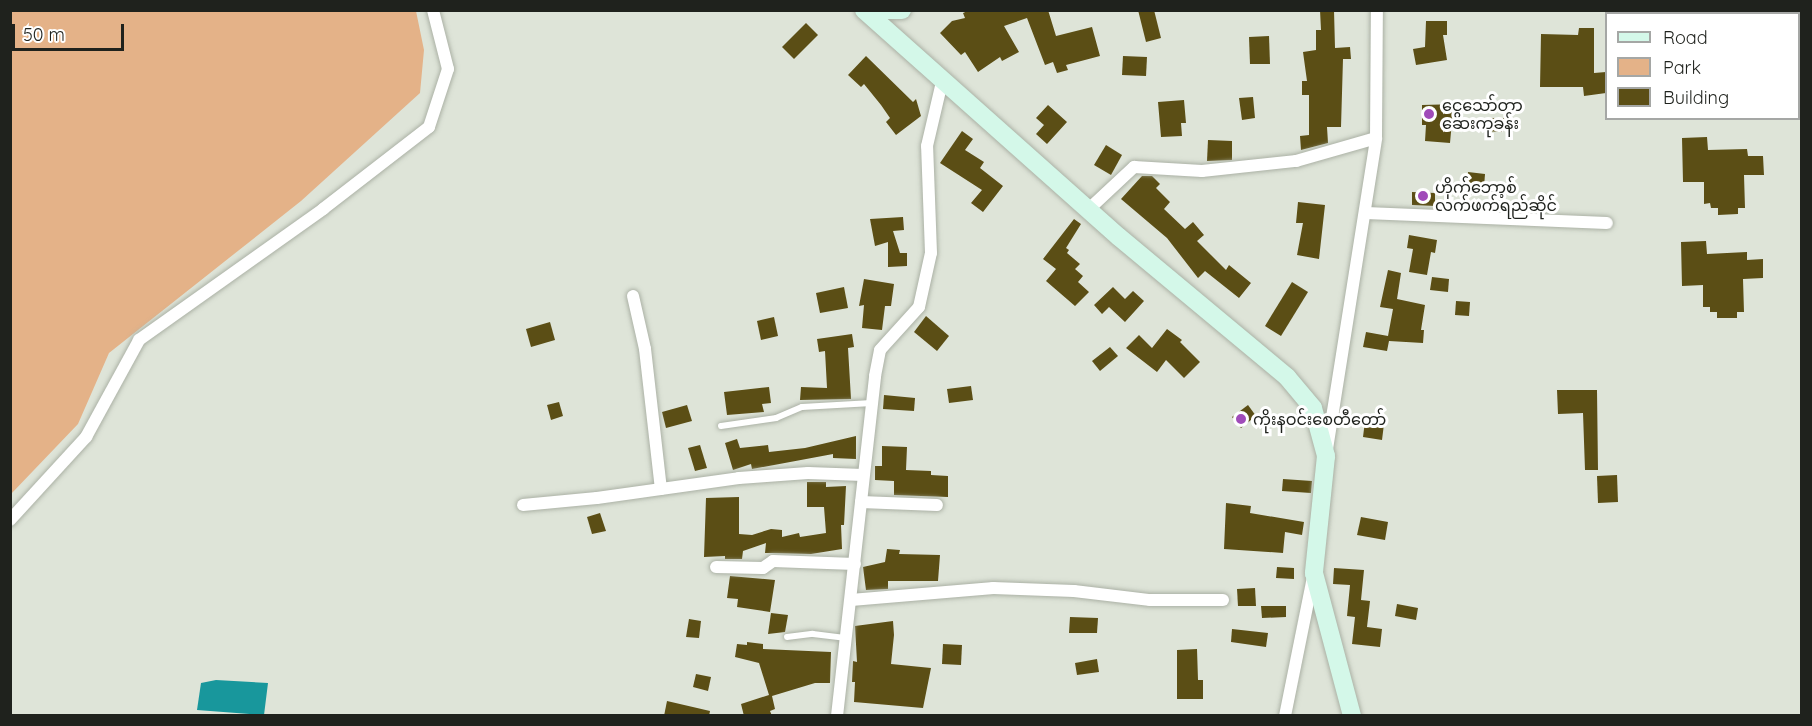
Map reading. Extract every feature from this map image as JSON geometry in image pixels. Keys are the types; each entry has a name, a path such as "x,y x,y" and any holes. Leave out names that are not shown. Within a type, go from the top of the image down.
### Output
{"main road":[{"path":"864,10 942,82 1287,377 1312,408 1326,456 1314,573 1352,716"},
{"path":"881,10 902,10"}],"street":[{"path":"10,520 86,436 139,340 323,209 429,126 448,69 433,10"},
{"path":"1326,456 1376,138 1377,10"},
{"path":"837,716 848,638 863,475 880,350 919,307 931,254 927,146 942,82"},
{"path":"1089,209 1134,167 1202,171 1234,165 1296,161 1376,138"},
{"path":"1366,213 1607,223"},
{"path":"633,296 645,349 661,489"},
{"path":"524,505 597,498 739,478 808,473 863,475"},
{"path":"861,502 937,505"},
{"path":"716,567 763,568 773,561 855,564"},
{"path":"1285,716 1314,573"},
{"path":"851,600 993,588 1074,591 1150,600 1222,600"}],"lane":[{"path":"721,426 776,418 802,407 872,403"},
{"path":"787,638 813,634 848,638"}],"green space":[{"path":"11,10 416,11 424,50 420,93 301,201 109,353 78,424 11,494"}],"water":[{"path":"216,680 268,683 264,715 197,710 201,683"}],"building":[{"path":"970,10 1048,10 1056,36 1092,27 1100,56 1066,65 1068,70 1057,73 1053,62 1045,65 1027,18 1004,26 1019,52 1002,61 1000,57 978,72 965,52 961,55 940,33 952,21 965,18 963,13"},
{"path":"1138,10 1154,10 1161,38 1146,42"},
{"path":"1320,10 1334,10 1335,48 1350,47 1351,59 1343,59 1341,127 1327,127 1328,143 1301,150 1300,136 1309,135 1309,95 1302,95 1302,81 1307,81 1303,52 1316,50 1316,30 1321,30"},
{"path":"1426,21 1447,21 1447,35 1443,35 1447,60 1416,65 1413,49 1425,47"},
{"path":"806,23 818,35 794,59 782,47"},
{"path":"1579,28 1594,28 1594,73 1605,72 1605,93 1584,96 1583,87 1540,87 1541,34 1578,35"},
{"path":"1269,36 1270,64 1250,64 1249,37"},
{"path":"866,56 913,102 916,99 921,116 896,135 886,122 890,118 881,105 864,84 861,87 848,75"},
{"path":"1123,56 1147,57 1146,76 1122,75"},
{"path":"1253,97 1255,118 1242,120 1239,98"},
{"path":"1184,100 1186,123 1181,123 1182,136 1161,137 1158,102"},
{"path":"1459,104 1459,121 1452,121 1450,143 1425,141 1426,125 1422,125 1422,105"},
{"path":"1048,105 1067,122 1047,144 1036,134 1044,125 1036,118"},
{"path":"1485,118 1504,118 1503,132 1484,131"},
{"path":"962,131 973,139 965,150 984,162 980,168 1003,186 983,212 971,203 982,190 940,163"},
{"path":"1707,137 1708,150 1747,149 1748,156 1763,156 1764,175 1744,175 1745,208 1738,208 1738,214 1718,215 1718,208 1711,208 1710,203 1704,204 1704,182 1683,182 1682,138"},
{"path":"1208,140 1232,141 1232,160 1207,161"},
{"path":"1106,145 1122,155 1111,175 1094,165"},
{"path":"1468,172 1485,174 1484,187 1467,186"},
{"path":"1142,176 1152,176 1160,184 1156,188 1170,202 1164,209 1185,229 1193,222 1204,235 1197,241 1226,270 1229,265 1251,283 1239,298 1205,271 1198,278 1167,238 1121,199"},
{"path":"1412,192 1435,193 1435,206 1412,205"},
{"path":"1298,202 1325,205 1319,259 1297,255 1303,223 1296,223"},
{"path":"903,217 904,230 893,231 900,253 907,253 907,266 888,267 888,242 875,246 870,219"},
{"path":"1074,219 1081,224 1066,248 1069,250 1067,253 1080,264 1075,269 1083,276 1078,282 1089,292 1075,306 1046,281 1056,269 1043,259"},
{"path":"1409,235 1437,240 1435,253 1431,252 1427,275 1409,272 1413,249 1407,248"},
{"path":"1706,241 1707,254 1747,252 1747,260 1763,259 1763,278 1743,279 1744,312 1737,312 1737,318 1717,318 1717,312 1710,312 1710,307 1703,307 1703,285 1682,286 1681,242"},
{"path":"1388,270 1401,273 1397,299 1425,305 1421,330 1424,330 1423,343 1389,341 1387,351 1363,347 1366,332 1388,336 1393,309 1380,307"},
{"path":"1432,277 1449,279 1448,292 1430,290"},
{"path":"864,279 894,284 891,306 885,306 882,330 862,328 864,305 859,306"},
{"path":"1292,282 1308,292 1281,336 1265,326"},
{"path":"844,287 848,308 820,313 816,293"},
{"path":"1113,287 1125,299 1133,291 1144,301 1125,322 1109,307 1102,314 1094,305"},
{"path":"1456,301 1470,302 1469,316 1455,315"},
{"path":"926,316 949,336 937,351 914,332"},
{"path":"774,317 778,336 761,340 757,321"},
{"path":"550,322 555,340 531,347 526,329"},
{"path":"1167,329 1182,340 1180,342 1200,362 1184,378 1166,360 1157,372 1126,348 1139,335 1152,348"},
{"path":"852,334 854,347 848,348 851,399 800,400 801,387 827,388 825,351 819,352 817,339"},
{"path":"1110,347 1118,356 1100,371 1092,361"},
{"path":"971,386 973,400 949,403 947,389"},
{"path":"769,387 771,403 762,404 764,412 727,415 724,392"},
{"path":"1557,390 1597,390 1598,470 1585,470 1583,413 1558,414"},
{"path":"884,395 915,398 914,411 883,409"},
{"path":"559,402 563,416 551,420 547,405"},
{"path":"687,405 692,421 666,428 662,412"},
{"path":"1248,405 1256,416 1241,428 1232,417"},
{"path":"1365,421 1384,424 1382,440 1363,437"},
{"path":"856,436 856,459 833,458 833,454 752,469 751,464 733,470 725,443 737,439 740,448 768,445 769,452 805,448"},
{"path":"700,445 707,468 695,471 688,448"},
{"path":"882,446 907,447 906,470 931,471 931,475 948,476 948,497 894,495 894,481 875,480 875,466 882,466"},
{"path":"1617,475 1618,502 1598,503 1597,476"},
{"path":"1283,479 1312,481 1311,493 1282,491"},
{"path":"807,482 826,482 826,487 846,486 844,525 841,525 842,549 811,554 765,553 766,543 743,551 742,559 725,559 725,556 704,557 706,498 739,497 739,534 752,535 771,529 782,530 782,537 799,533 800,537 826,533 824,507 807,507"},
{"path":"1226,503 1251,506 1250,513 1304,522 1302,535 1285,532 1283,553 1224,549"},
{"path":"600,513 606,531 592,534 587,517"},
{"path":"1361,517 1388,522 1385,540 1357,535"},
{"path":"887,549 900,550 899,554 940,555 938,581 888,581 888,589 866,590 863,567 885,562"},
{"path":"1277,567 1294,568 1294,579 1276,578"},
{"path":"1334,568 1364,570 1361,600 1370,601 1367,627 1382,629 1380,647 1352,644 1355,617 1347,616 1350,585 1333,584"},
{"path":"730,576 775,580 770,612 737,607 738,599 727,598"},
{"path":"1255,588 1256,606 1238,606 1237,589"},
{"path":"1397,604 1418,608 1416,620 1395,616"},
{"path":"1261,606 1286,606 1286,617 1262,618"},
{"path":"771,613 788,615 785,632 768,634"},
{"path":"1070,617 1098,618 1097,633 1069,633"},
{"path":"689,619 701,621 699,638 686,637"},
{"path":"893,621 891,664 931,668 923,708 854,702 853,661 857,662 855,626"},
{"path":"1232,629 1268,633 1266,647 1231,642"},
{"path":"747,642 763,644 763,649 831,652 830,683 815,683 772,696 775,709 770,711 772,716 744,716 741,704 769,695 759,663 735,657 737,644 747,645"},
{"path":"943,644 962,645 961,665 942,664"},
{"path":"1197,649 1198,680 1203,680 1203,699 1177,699 1177,650"},
{"path":"1097,659 1099,672 1077,675 1075,663"},
{"path":"696,674 711,677 708,691 693,687"},
{"path":"667,701 710,711 709,716 664,716"}],"place":[{"name":"ငွေသော်တာ ဆေးကုခန်း","path":"1429,114"},
{"name":"ဟိုက်ဘော့စ် လက်ဖက်ရည်ဆိုင်","path":"1423,196"},
{"name":"ကိုးနဝင်းစေတီတော်","path":"1241,419"}]}
